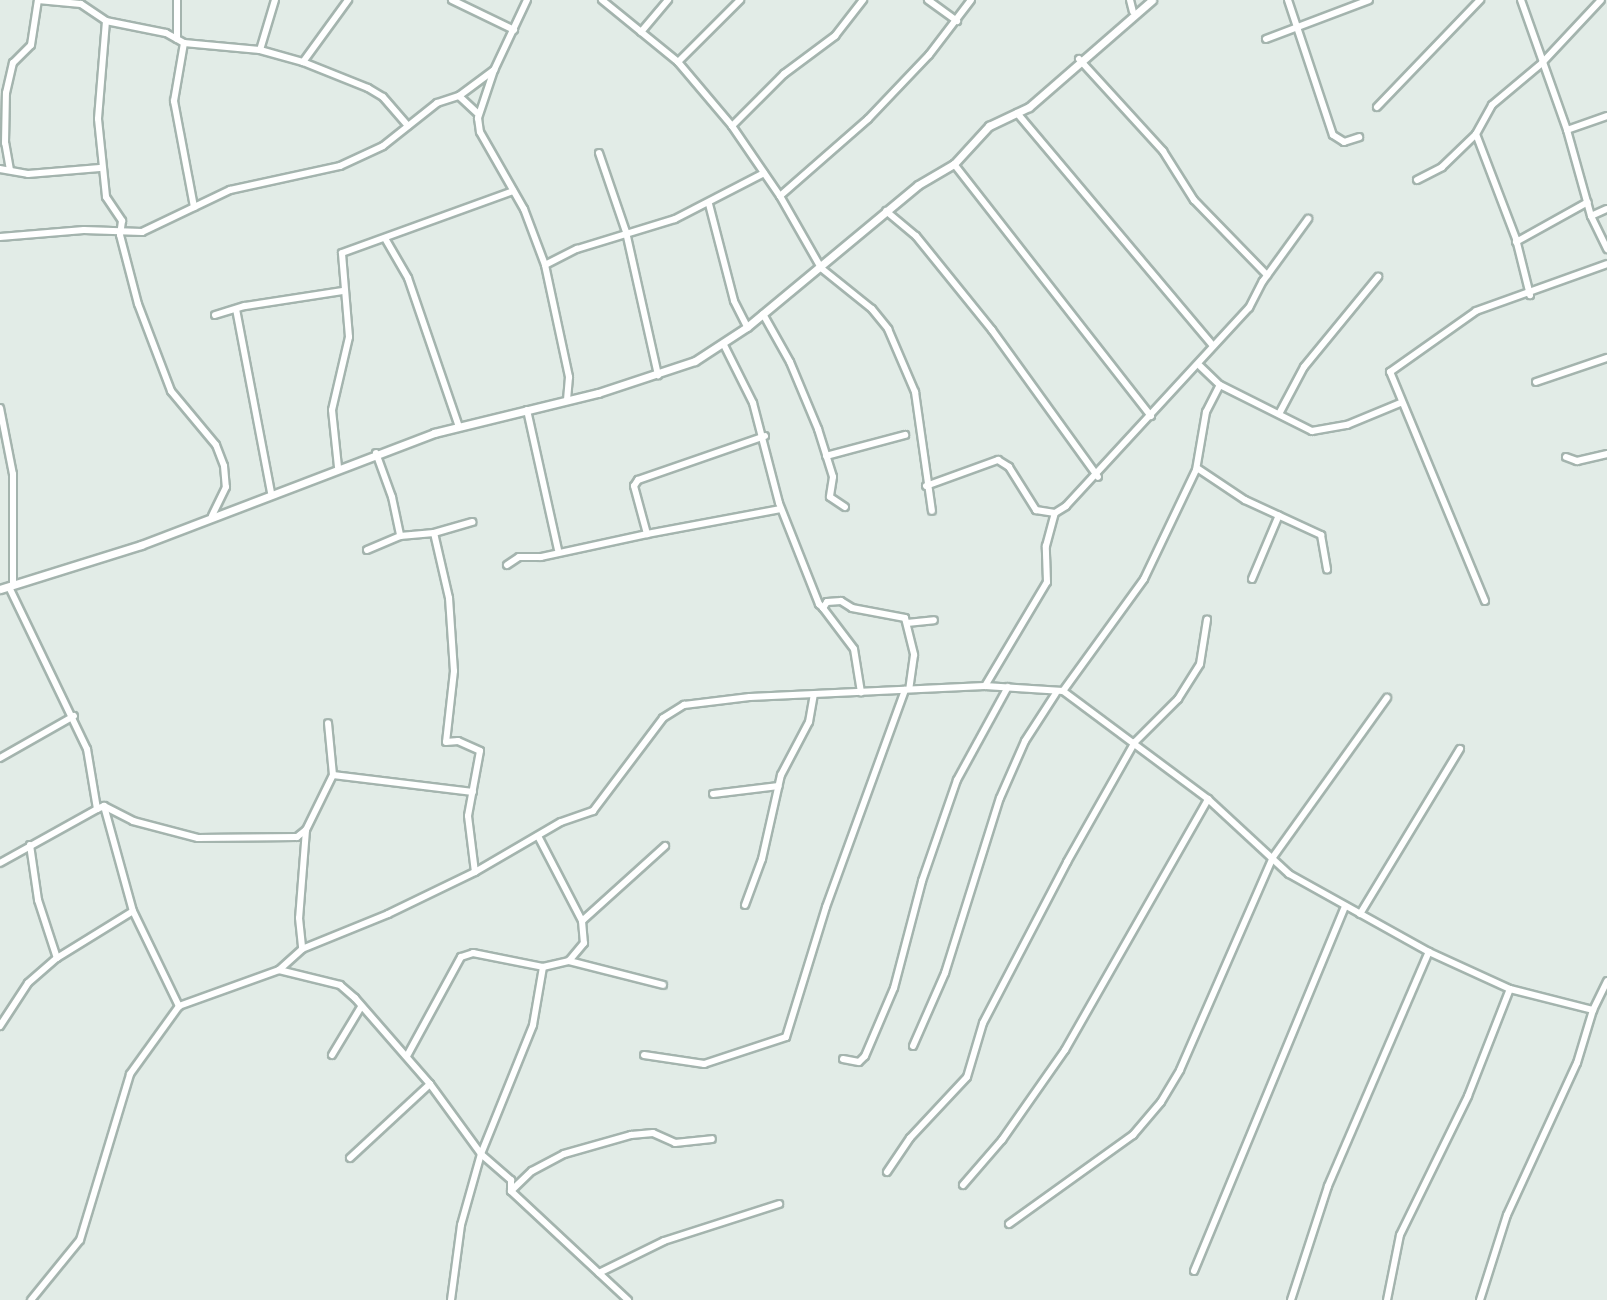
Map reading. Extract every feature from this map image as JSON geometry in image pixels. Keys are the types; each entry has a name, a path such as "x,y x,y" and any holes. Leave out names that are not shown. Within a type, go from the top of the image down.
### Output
{"street":[{"path":"10,170 5,143 6,93 13,63 31,45 38,0 90,3 106,22 181,41 260,50 303,62 368,88 383,97 408,126"},
{"path":"177,0 181,41 174,101 194,207"},
{"path":"260,50 275,0"},
{"path":"303,62 348,0"},
{"path":"452,0 514,30"},
{"path":"527,0 494,70 478,114 480,132 513,191 545,264 569,377 567,400"},
{"path":"602,0 678,62 732,126 780,196 821,268 873,309 908,367 915,392 926,486 932,511"},
{"path":"641,32 668,0"},
{"path":"678,62 740,0"},
{"path":"732,126 785,74 835,36 863,0"},
{"path":"928,0 957,21"},
{"path":"780,196 868,119 957,21 971,0"},
{"path":"1130,0 1133,12"},
{"path":"0,589 141,545 376,453 459,427 658,375 724,345 821,268 918,185 954,164 989,126 1017,113 1133,12 1152,0"},
{"path":"1288,0 1333,135 1344,142 1359,137"},
{"path":"1266,39 1369,0"},
{"path":"1377,107 1480,0"},
{"path":"1521,0 1567,130 1591,216 1607,249"},
{"path":"1417,180 1438,170 1476,134 1492,105 1542,63 1601,0"},
{"path":"106,22 99,81 100,168 106,197 122,221 120,235 147,335 171,391 216,445 224,467 226,487 212,516"},
{"path":"1079,59 1163,151 1194,200 1267,275"},
{"path":"0,237 84,230 120,235 142,232 238,188 365,156 437,103 459,96 494,70"},
{"path":"459,96 478,114"},
{"path":"1017,113 1213,346"},
{"path":"1567,130 1607,116"},
{"path":"1476,134 1516,242 1530,295"},
{"path":"599,153 626,232 658,375"},
{"path":"954,164 1151,416"},
{"path":"0,169 28,174 100,168"},
{"path":"545,264 626,232 709,204 764,173"},
{"path":"338,467 332,410 349,337 343,291 342,253 386,240 513,191"},
{"path":"1516,242 1588,202"},
{"path":"709,204 734,301 747,327"},
{"path":"1591,216 1607,209"},
{"path":"886,211 916,236 992,330 1098,477"},
{"path":"985,686 1048,582 1046,546 1055,513 1098,477 1151,416 1200,366 1213,346 1249,308 1267,275 1308,219"},
{"path":"386,240 408,278 459,427"},
{"path":"1485,601 1400,403 1390,372 1476,311 1530,295 1607,264"},
{"path":"1279,414 1304,367 1378,277"},
{"path":"215,315 343,291"},
{"path":"236,309 271,493"},
{"path":"763,314 790,362 826,456 833,477 830,497 845,507"},
{"path":"724,345 765,436 781,509 812,592 854,649 861,692"},
{"path":"1536,382 1607,358"},
{"path":"1200,366 1220,385 1312,431 1347,425 1400,403"},
{"path":"913,1046 953,950 1000,798 1025,741 1144,579 1197,468 1206,412 1220,385"},
{"path":"0,408 13,474 11,586 74,716 87,749 100,808 132,911 179,1006"},
{"path":"527,410 558,550"},
{"path":"826,456 905,435"},
{"path":"647,534 634,486 638,480 765,436"},
{"path":"376,453 392,496 400,536"},
{"path":"1566,457 1577,461 1607,454"},
{"path":"926,486 998,460 1009,467 1036,510 1055,513"},
{"path":"1197,468 1245,500 1321,535 1327,569"},
{"path":"507,565 519,557 541,557 558,550 781,509"},
{"path":"1252,579 1279,515"},
{"path":"366,550 400,536 435,533 472,522"},
{"path":"435,533 449,598 454,671 446,742 458,741 480,751 468,816 475,872"},
{"path":"644,1055 704,1064 786,1037 829,896 907,690 914,655 908,623 898,614 852,608 841,601 827,602 823,608"},
{"path":"908,623 934,620"},
{"path":"887,1172 910,1138 967,1077 984,1023 1135,742 1178,699 1200,664 1207,620"},
{"path":"31,1300 80,1240 130,1074 179,1006 279,970 302,949 337,938 475,872 538,836 593,811 658,724 684,705 985,686 1059,692 1135,742 1208,799 1289,874 1429,951 1510,989 1592,1010"},
{"path":"843,1059 859,1062 865,1056 894,988 922,881 957,780 1008,687"},
{"path":"745,905 762,859 785,766 810,722 814,695"},
{"path":"1009,1224 1133,1135 1161,1102 1180,1070 1273,858 1387,698"},
{"path":"0,758 74,716"},
{"path":"302,949 299,907 306,830 333,775 328,723"},
{"path":"1360,914 1460,749"},
{"path":"333,775 473,792"},
{"path":"713,794 779,786"},
{"path":"963,1185 1002,1140 1065,1050 1208,799"},
{"path":"0,863 100,808 133,821 198,838 298,837 306,830"},
{"path":"538,836 582,921 584,943 569,961"},
{"path":"30,845 38,900 57,958"},
{"path":"582,921 665,846"},
{"path":"1194,1271 1345,906"},
{"path":"0,1026 28,983 57,958 132,911"},
{"path":"1291,1300 1328,1186 1429,951"},
{"path":"407,1056 461,957 473,953 543,967 569,961 663,985"},
{"path":"451,1300 458,1233 481,1154 533,1025 543,967"},
{"path":"279,970 340,985 407,1056 481,1154 511,1180 511,1191 628,1300"},
{"path":"1480,1300 1507,1215 1577,1062 1592,1010 1607,981"},
{"path":"1387,1300 1400,1235 1468,1096 1510,989"},
{"path":"332,1055 361,1007"},
{"path":"350,1157 430,1084"},
{"path":"511,1191 531,1171 564,1154 631,1135 653,1133 675,1143 712,1139"},
{"path":"599,1273 664,1241 779,1204"}]}
